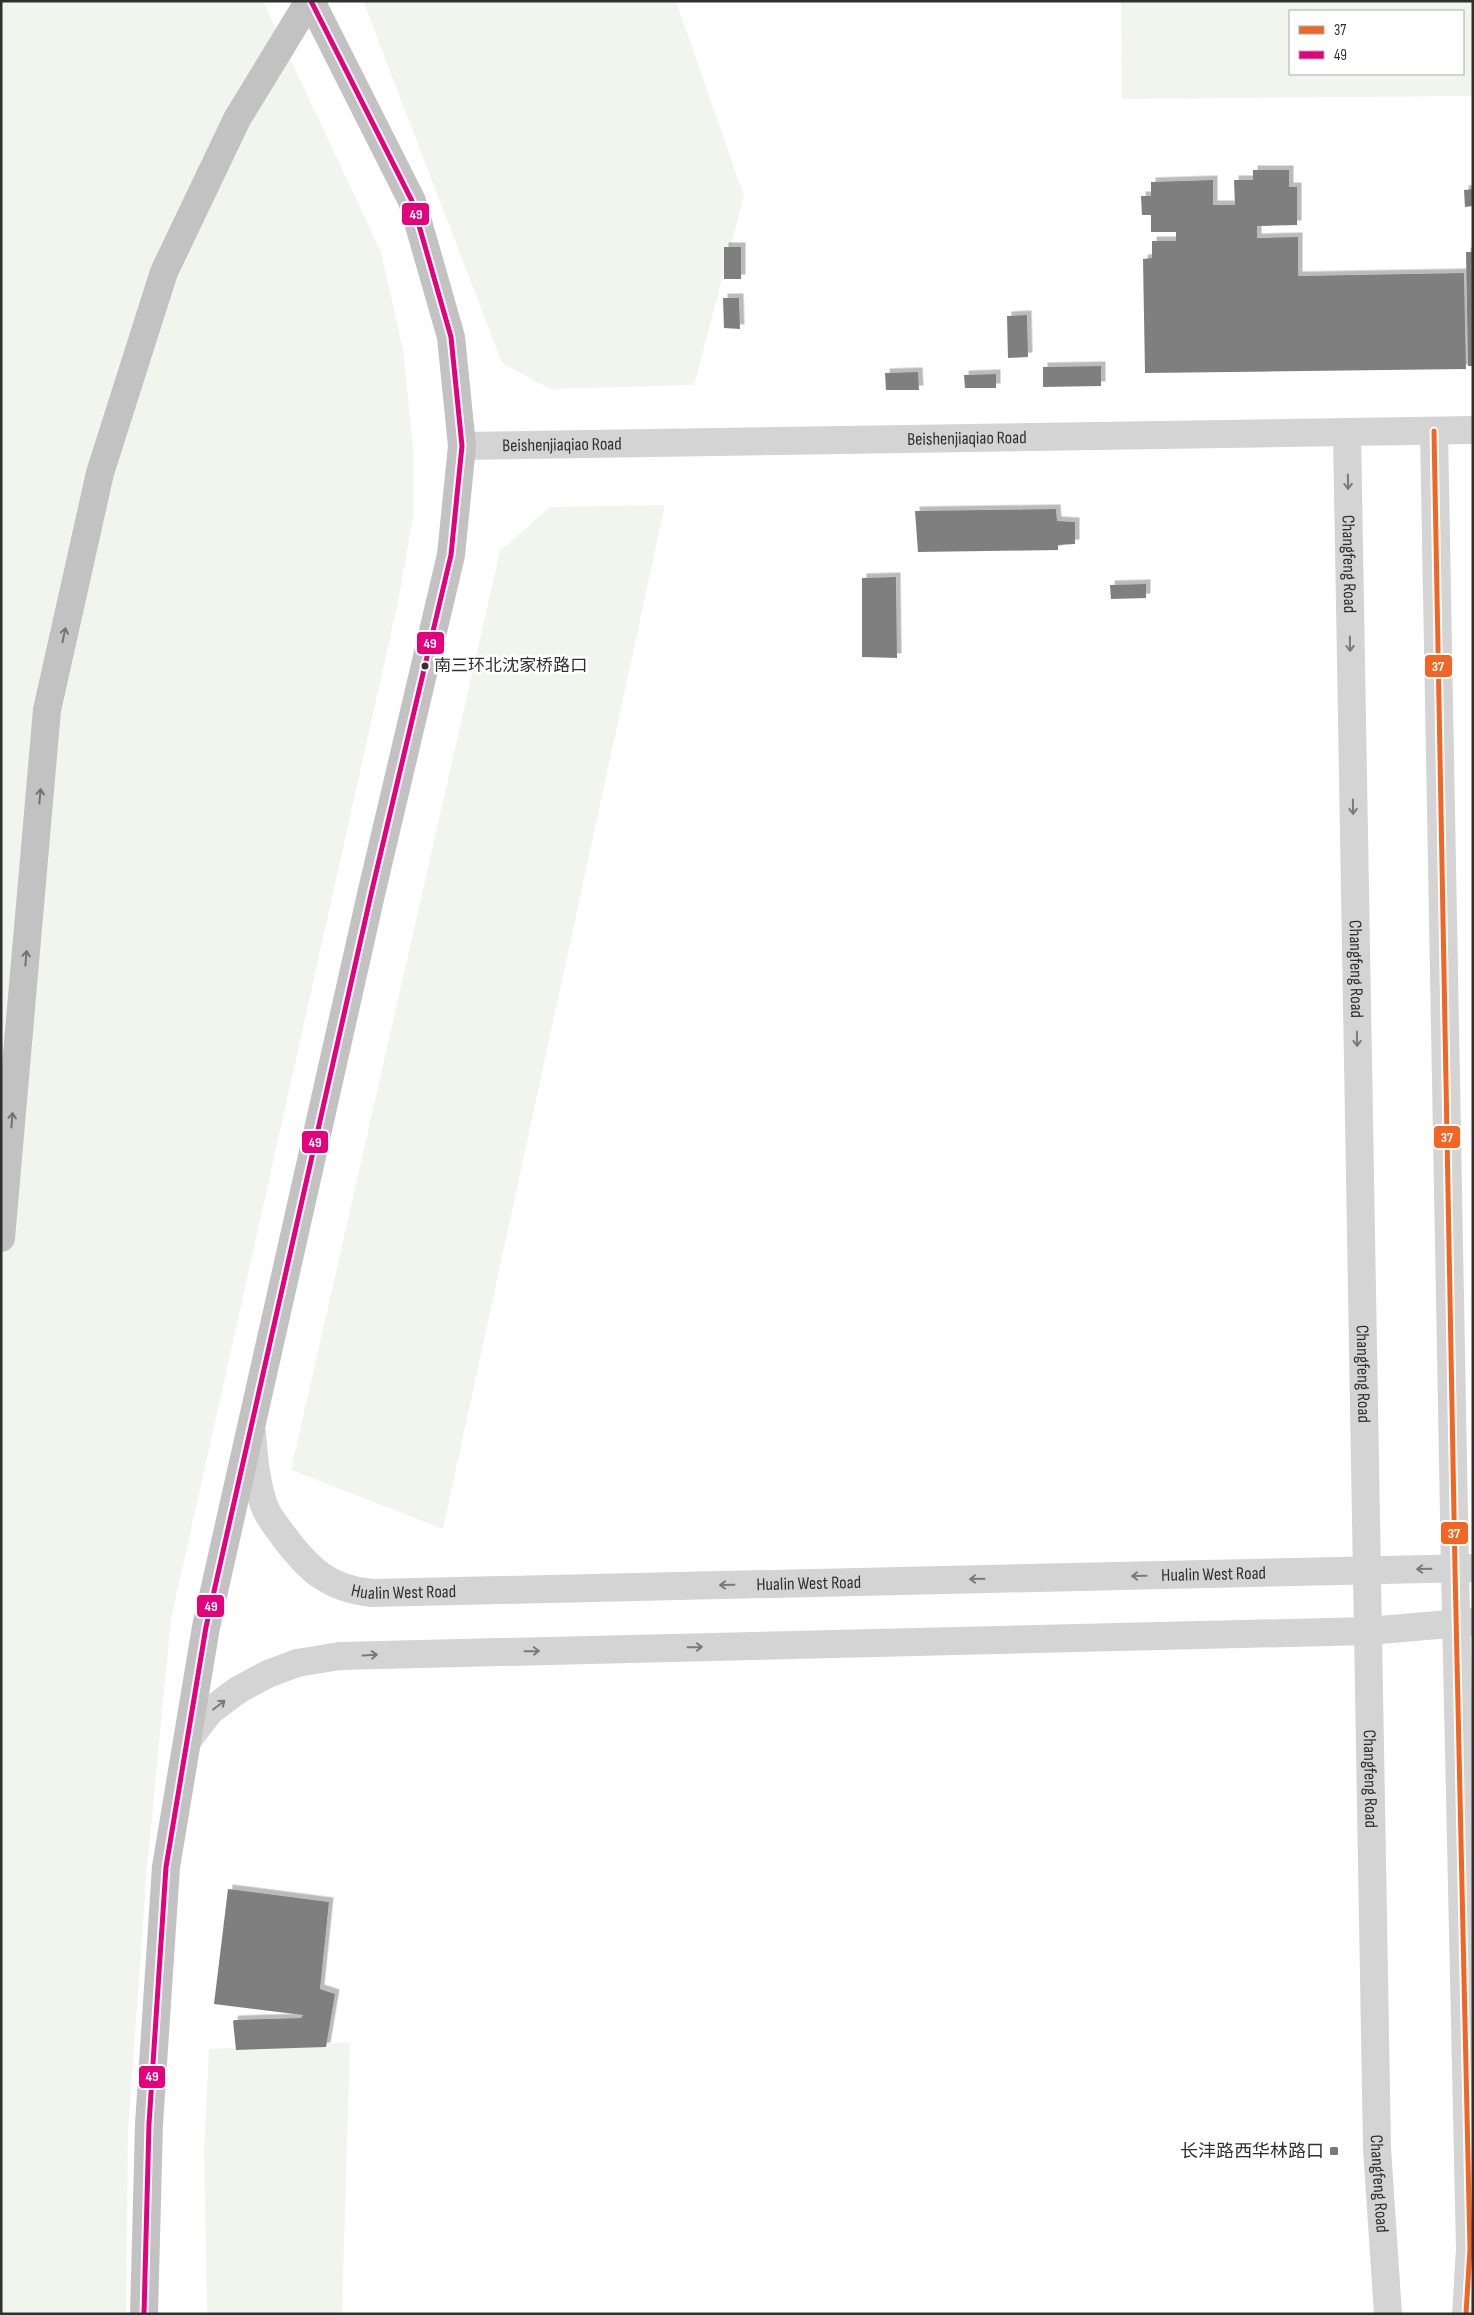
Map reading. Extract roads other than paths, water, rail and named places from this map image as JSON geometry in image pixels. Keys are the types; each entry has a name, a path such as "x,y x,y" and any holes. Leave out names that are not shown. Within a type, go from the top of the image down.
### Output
{"highway":[{"path":"144,2314 149,2124 166,1867 206,1627 450,555 462,446 451,337 412,201 310,1"},
{"path":"1,1238 48,710 100,472 164,272 237,119 310,1"}],"street":[{"name":"Beishenjiaqiao Road","path":"462,446 1473,430"},
{"path":"1434,431 1465,1622 1470,2249 1466,2314"},
{"name":"Changfeng Road","path":"1347,433 1366,1570 1378,2148 1388,2314"},
{"name":"Hualin West Road","path":"251,1427 257,1478 265,1508 298,1556 317,1574 352,1591 382,1593 1464,1569"},
{"path":"187,1741 210,1711 238,1690 268,1674 296,1663 340,1656 1368,1631 1465,1622"}],"place":[{"name":"南三环北沈家桥路口","path":"425,666"},
{"name":"长沣路西华林路口","path":"1334,2151"}]}
